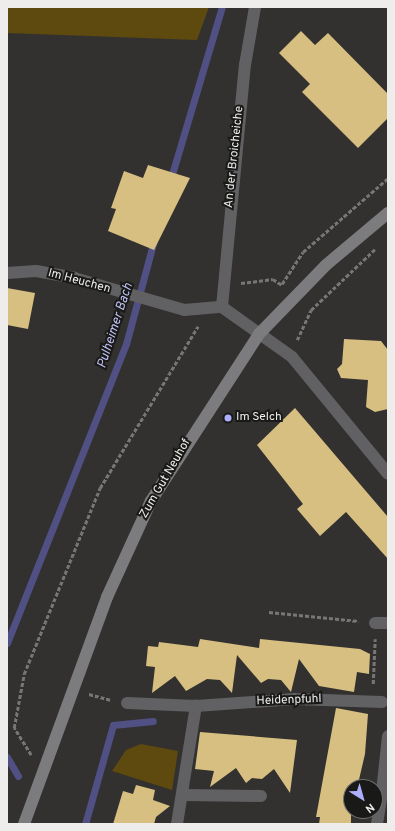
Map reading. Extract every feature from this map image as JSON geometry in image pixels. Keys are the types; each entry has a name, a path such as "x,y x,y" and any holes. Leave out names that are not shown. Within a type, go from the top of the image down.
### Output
{"main road":[{"name":"Zum Gut Neuhof","path":"24,824 71,688 151,501 259,334 294,295 388,213"}],"street":[{"name":"An der Broicheiche","path":"222,307 245,65 255,7"},
{"name":"Im Heuchen","path":"7,273 36,271 184,310 207,310 222,307"},
{"path":"222,307 286,353 388,474"},
{"path":"376,623 388,623"},
{"name":"Heidenpfuhl","path":"127,703 196,706 294,699 377,701"},
{"path":"177,824 183,795 196,706"},
{"path":"377,824 385,792 388,736"},
{"path":"183,795 261,796"}],"path":[{"path":"277,289 282,284 303,252 388,178"},
{"path":"286,353 296,341 311,310 377,247"},
{"path":"223,286 273,279 282,284 294,295"},
{"path":"42,773 14,728 24,674 100,488 207,310"},
{"path":"269,612 376,623 377,701"},
{"path":"71,688 97,698 127,703"}],"shaded area":[{"path":"7,7 209,7 197,40 7,33"},
{"path":"141,744 178,751 172,790 112,771 126,750"}],"building":[{"path":"301,31 315,45 328,33 388,94 388,118 358,148 302,92 310,84 279,53"},
{"path":"148,165 190,178 154,250 108,231 116,209 111,208 124,171 143,178"},
{"path":"7,288 35,293 28,329 7,325"},
{"path":"344,339 381,341 388,350 388,409 375,412 366,407 368,380 341,378 337,369 342,364"},
{"path":"295,408 388,517 388,559 346,512 320,536 297,509 303,504 257,445"},
{"path":"200,639 259,648 260,639 360,649 370,654 369,674 357,672 354,692 319,686 299,659 291,692 281,680 268,679 261,683 237,655 232,693 220,680 207,679 186,691 175,676 152,693 155,667 146,666 148,646 158,647 159,642 198,647"},
{"path":"336,708 368,714 365,754 359,779 343,779 343,819 351,819 351,824 319,824 320,817 316,817"},
{"path":"200,732 297,740 290,793 274,769 262,779 252,778 246,783 236,768 210,787 214,771 195,769"},
{"path":"136,785 155,790 153,800 170,806 156,817 154,824 113,824 123,791 133,794"}],"waterway":[{"name":"Pulheimer Bach","path":"170,181 222,7"},
{"name":"Pulheimer Bach","path":"7,643 126,344 154,240"},
{"name":"Pulheimer Bach","path":"85,824 113,725 153,721"},
{"name":"Pulheimer Bach","path":"7,757 18,776"}],"place":[{"name":"Im Selch","path":"228,418"}]}
